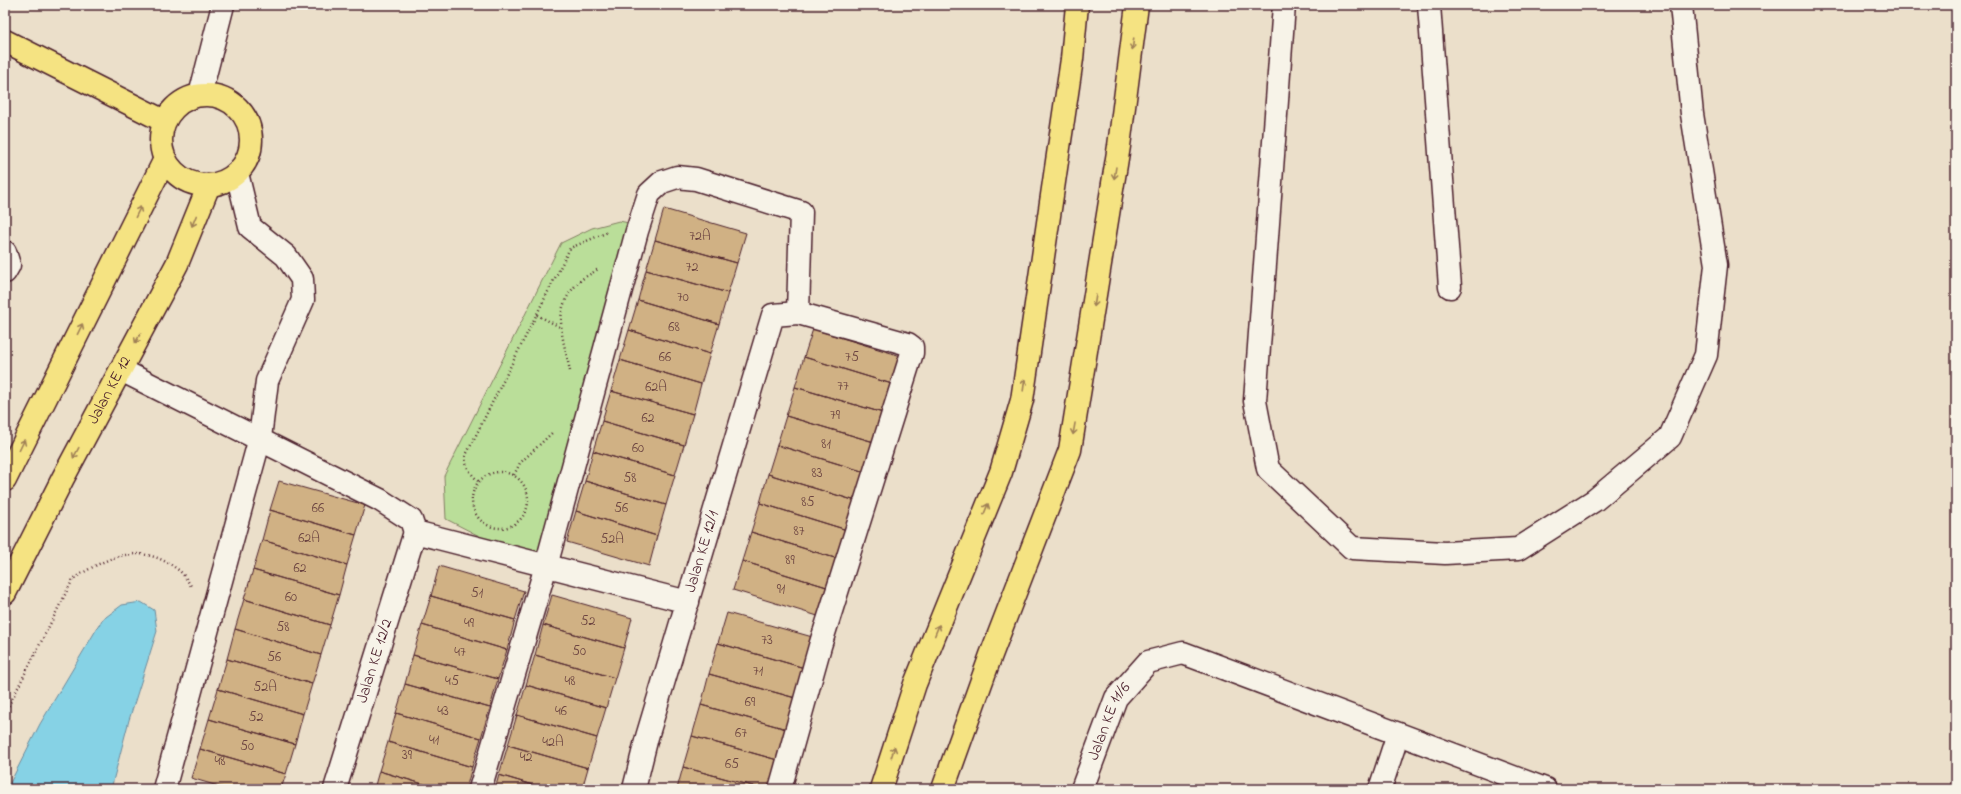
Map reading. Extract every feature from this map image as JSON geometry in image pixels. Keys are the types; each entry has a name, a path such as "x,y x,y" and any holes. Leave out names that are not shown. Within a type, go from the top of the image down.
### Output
{"main road":[{"path":"880,789 915,684 1002,472 1022,400 1072,59 1077,5"},
{"path":"944,789 991,655 1070,450 1120,146 1137,5"},
{"path":"5,41 164,122"},
{"path":"200,94 214,95 228,99 239,108 247,120 251,134 251,148 246,161 237,173 224,181 209,185 191,183 175,173 165,159 161,146 161,133 164,122 173,108 185,99 200,94"},
{"path":"5,480 165,159"},
{"name":"Jalan KE 12","path":"5,593 63,478 177,264 209,185"}],"street":[{"path":"200,94 223,5"},
{"path":"1284,5 1255,401 1268,469 1352,548 1445,553 1518,548 1595,500 1670,436 1706,355 1716,265 1692,114 1680,5"},
{"path":"1429,5 1450,287"},
{"path":"164,789 260,438 267,382 303,300 302,279 286,256 250,228 237,173"},
{"path":"480,789 546,566 637,232 649,194 662,182 677,177 696,179 801,212 798,313 908,344 912,347 912,353 820,646 780,789"},
{"path":"5,252 9,265 5,272"},
{"name":"Jalan KE 12/1","path":"634,789 647,737 773,315 798,313"},
{"path":"121,370 260,438 380,500 410,520 415,532 688,602"},
{"name":"Jalan KE 12/2","path":"335,789 415,532"},
{"name":"Jalan KE 11/6","path":"1082,789 1116,698 1148,662 1183,653 1398,734"},
{"path":"1380,789 1398,734 1545,789"}],"path":[{"path":"478,481 471,473 465,458 570,248 598,235 609,232 610,236"},
{"path":"570,378 560,327 562,308 568,293 581,279 601,266"},
{"path":"537,315 560,327"},
{"path":"514,475 520,463 554,431"},
{"path":"495,472 504,472 514,475 521,481 526,488 528,497 524,515 518,522 510,527 501,529 492,528 484,524 476,517 472,509 471,499 478,481 486,475 495,472"},
{"path":"5,713 73,579 94,566 126,553 153,556 178,569 194,590"}],"green space":[{"path":"619,221 634,224 542,552 524,553 491,542 446,519 444,476 561,243 592,228"}],"water":[{"path":"141,602 154,610 157,631 129,720 111,789 7,789 40,724 102,620 122,605"}],"building":[{"path":"664,209 746,233 737,263 655,240"},
{"path":"655,240 737,263 728,293 646,270"},
{"path":"646,270 728,293 719,324 638,300"},
{"path":"638,300 719,324 710,354 629,330"},
{"path":"813,329 901,356 892,384 804,357"},
{"path":"629,330 710,354 701,384 620,360"},
{"path":"804,357 892,384 883,413 795,387"},
{"path":"620,360 701,384 693,414 611,391"},
{"path":"795,387 883,413 874,442 786,416"},
{"path":"611,391 693,414 684,445 602,421"},
{"path":"786,416 874,442 865,472 777,445"},
{"path":"602,421 684,445 675,475 593,451"},
{"path":"777,445 865,472 856,501 768,474"},
{"path":"593,451 675,475 666,505 585,481"},
{"path":"768,474 856,501 847,530 760,503"},
{"path":"279,481 365,505 356,535 270,510"},
{"path":"585,481 666,505 657,536 576,511"},
{"path":"760,503 847,530 838,559 751,532"},
{"path":"270,510 356,535 347,565 262,540"},
{"path":"576,511 657,536 649,566 567,542"},
{"path":"751,532 838,559 830,588 742,561"},
{"path":"262,540 347,565 339,595 253,570"},
{"path":"742,561 830,588 821,617 733,590"},
{"path":"439,566 524,591 515,620 431,596"},
{"path":"253,570 339,595 330,625 244,599"},
{"path":"552,595 632,618 624,648 543,625"},
{"path":"431,596 515,620 507,650 422,625"},
{"path":"244,599 330,625 321,655 235,629"},
{"path":"727,613 816,638 808,669 718,643"},
{"path":"422,625 507,650 498,679 413,655"},
{"path":"543,625 624,648 615,678 535,655"},
{"path":"235,629 321,655 312,684 227,659"},
{"path":"718,643 808,669 799,699 709,674"},
{"path":"413,655 498,679 490,708 405,684"},
{"path":"535,655 615,678 606,708 526,685"},
{"path":"227,659 312,684 303,714 218,689"},
{"path":"709,674 799,699 790,730 701,705"},
{"path":"405,684 490,708 481,738 396,713"},
{"path":"526,685 606,708 597,738 517,715"},
{"path":"218,689 303,714 295,744 209,719"},
{"path":"701,705 790,730 781,761 692,736"},
{"path":"396,713 481,738 472,767 388,742"},
{"path":"517,715 597,738 588,768 508,745"},
{"path":"209,719 295,744 286,774 200,749"},
{"path":"692,736 781,761 774,789 764,789 683,767"},
{"path":"388,742 472,767 466,789 440,789 379,771"},
{"path":"508,745 588,768 582,789 546,789 499,775"},
{"path":"200,749 286,774 281,789 228,789 191,778"},
{"path":"683,767 764,789 677,789"},
{"path":"379,771 440,789 374,789"},
{"path":"499,775 546,789 495,789"}]}
